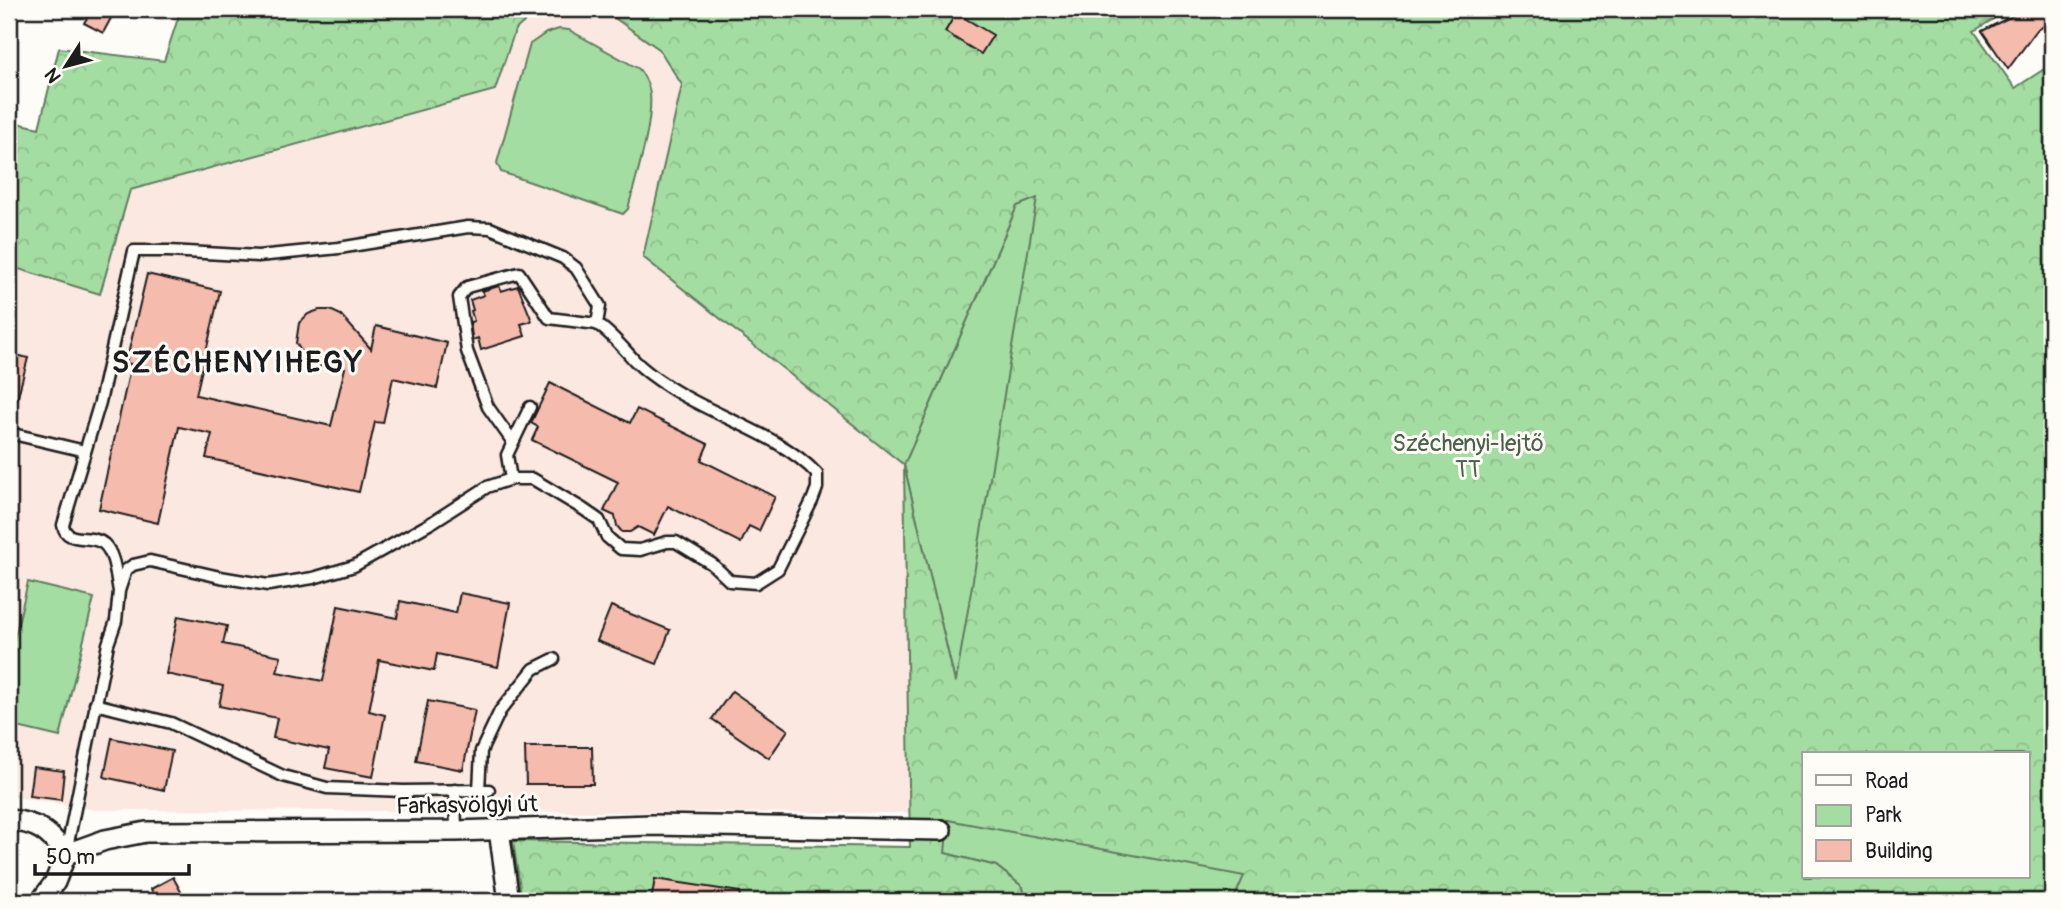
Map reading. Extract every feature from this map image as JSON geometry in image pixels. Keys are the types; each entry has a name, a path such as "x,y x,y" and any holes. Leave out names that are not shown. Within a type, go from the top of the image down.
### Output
{"street":[{"path":"9,820 29,822 50,834 66,854 55,882 41,901"},
{"name":"Farkasvölgyi út","path":"66,854 105,840 146,832 456,831 652,825 941,830"},
{"path":"499,830 509,901"}],"lane":[{"path":"119,591 111,555 103,543 74,538 64,531 65,512 100,402 134,251 258,256 339,248 468,226 491,228 563,258 576,268 600,306 597,324"},
{"path":"66,854 95,704 108,644 116,621 119,591 127,570 133,565 150,561 220,578 268,585 335,573 379,553 487,487 511,479 533,479 599,520 607,537 621,549 640,550 676,542 712,564 730,581 756,583 778,569 817,488 817,474 793,453 668,387 637,363 617,340 597,324 549,318 519,273 467,287 459,297 467,351 475,373 488,407 512,441"},
{"path":"511,479 507,455 530,407"},
{"path":"9,433 85,451"},
{"path":"95,704 171,723 284,776 327,788 484,790 481,751 500,711 534,670 554,659"},
{"path":"455,790 456,831"}],"shaded area":[{"path":"484,9 708,9 948,409 912,813 96,810 9,796 9,267 100,294 130,190"}],"green space":[{"path":"181,9 539,9 515,30 495,90 130,190 100,294 9,266 9,121 39,128 59,48 164,61"},
{"name":"Széchenyi-lejtő TT","path":"589,9 2010,9 1974,31 2015,88 2052,64 2052,901 1233,901 1244,876 948,820 945,853 996,866 1023,887 1025,901 522,901 513,841 910,847 904,465 643,257 682,85 659,49 613,17","holes":["1037,198 955,682 904,465 1017,206"]},
{"path":"559,29 569,30 639,69 648,84 649,121 628,209 623,214 501,172 497,163 530,44 546,33"},
{"path":"1132,159 1254,856 1233,901 1025,901 1023,887 996,866 945,853 946,823 975,767 904,465 1017,206"},
{"path":"28,582 94,598 60,737 9,725 9,661"}],"building":[{"path":"92,9 116,9 103,33 84,23"},
{"path":"2026,9 2052,9 2052,21 2037,30 2008,69 1982,31"},
{"path":"956,13 993,35 981,54 945,32"},
{"path":"147,274 220,291 196,395 331,426 345,368 317,366 307,361 296,343 299,323 308,314 319,310 330,310 341,315 371,349 376,326 447,343 437,388 393,378 383,423 375,422 359,492 206,458 212,434 179,427 158,523 99,509 131,364 126,363"},
{"path":"499,286 501,291 518,286 532,321 521,324 525,336 481,350 478,338 473,340 472,337 470,322 474,321 470,300 484,295 482,291"},
{"path":"9,353 28,358 14,411 9,410"},
{"path":"550,383 630,423 637,409 708,444 701,460 775,497 759,531 749,526 741,543 668,506 654,535 638,527 630,532 622,532 617,526 615,516 604,511 618,482 532,440 538,427 531,423"},
{"path":"460,593 510,603 498,667 437,654 434,671 379,660 369,711 385,715 373,777 325,768 329,750 273,738 277,718 219,706 223,686 166,674 178,616 227,626 223,644 281,656 277,672 323,681 338,606 397,618 400,601 456,613"},
{"path":"611,606 670,630 657,664 597,641"},
{"path":"732,691 788,730 769,758 712,719"},
{"path":"428,701 475,710 463,770 416,761"},
{"path":"112,738 172,751 164,790 104,777"},
{"path":"525,747 592,747 593,784 526,784"},
{"path":"33,767 64,771 61,800 29,796"},
{"path":"173,877 186,901 157,901 151,889"},
{"path":"655,879 740,892 739,901 651,901"}],"district":[{"name":"SZÉCHENYIHEGY","path":"238,362"}]}
